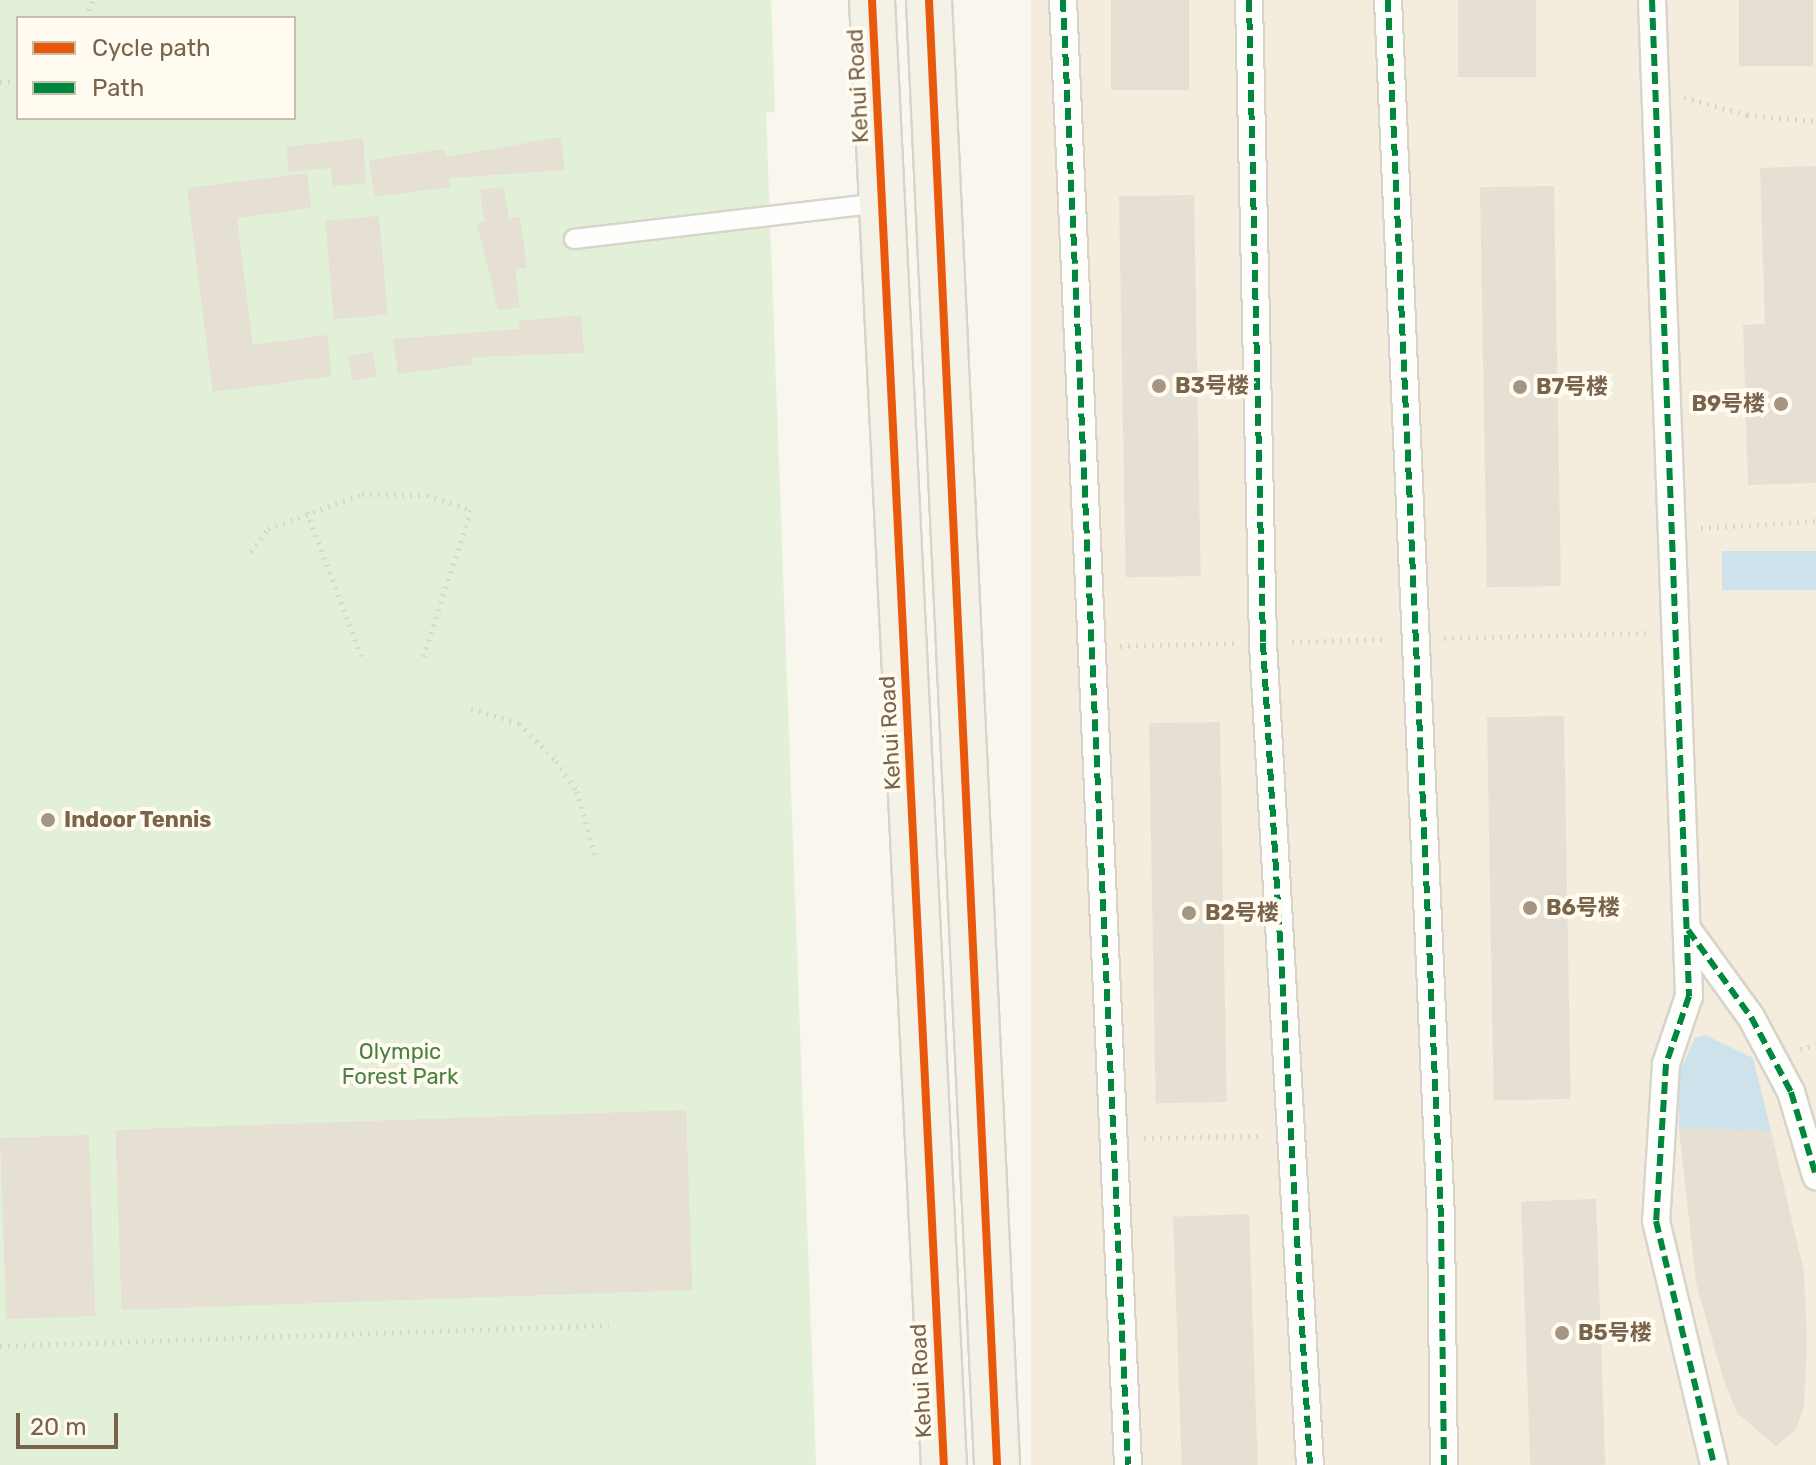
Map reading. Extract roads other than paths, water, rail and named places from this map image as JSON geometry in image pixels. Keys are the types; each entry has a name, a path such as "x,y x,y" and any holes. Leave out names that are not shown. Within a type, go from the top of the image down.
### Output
{"main road":[{"name":"Kehui Road","path":"872,0 944,1465"},
{"path":"929,0 997,1465"}],"street":[{"path":"1063,0 1128,1465"},
{"path":"1249,0 1263,643 1310,1465"},
{"path":"1388,0 1416,639 1444,1465"},
{"path":"1652,0 1671,633 1689,996 1666,1064 1656,1221 1714,1465"},
{"path":"1687,929 1751,1017 1791,1092 1816,1176"}],"lane":[{"path":"574,239 882,203"}],"water":[{"path":"1722,551 1816,551 1816,590 1722,590"},
{"path":"1705,1035 1753,1058 1771,1131 1679,1128 1679,1073 1695,1038"}],"place":[{"name":"B3号楼","path":"1159,386"},
{"name":"B7号楼","path":"1520,387"},
{"name":"B9号楼","path":"1781,404"},
{"name":"Indoor Tennis","path":"48,820"},
{"name":"B6号楼","path":"1530,908"},
{"name":"B2号楼","path":"1189,913"},
{"name":"B5号楼","path":"1562,1333"}],"park label":[{"name":"Olympic Forest Park","path":"400,1064"}]}
